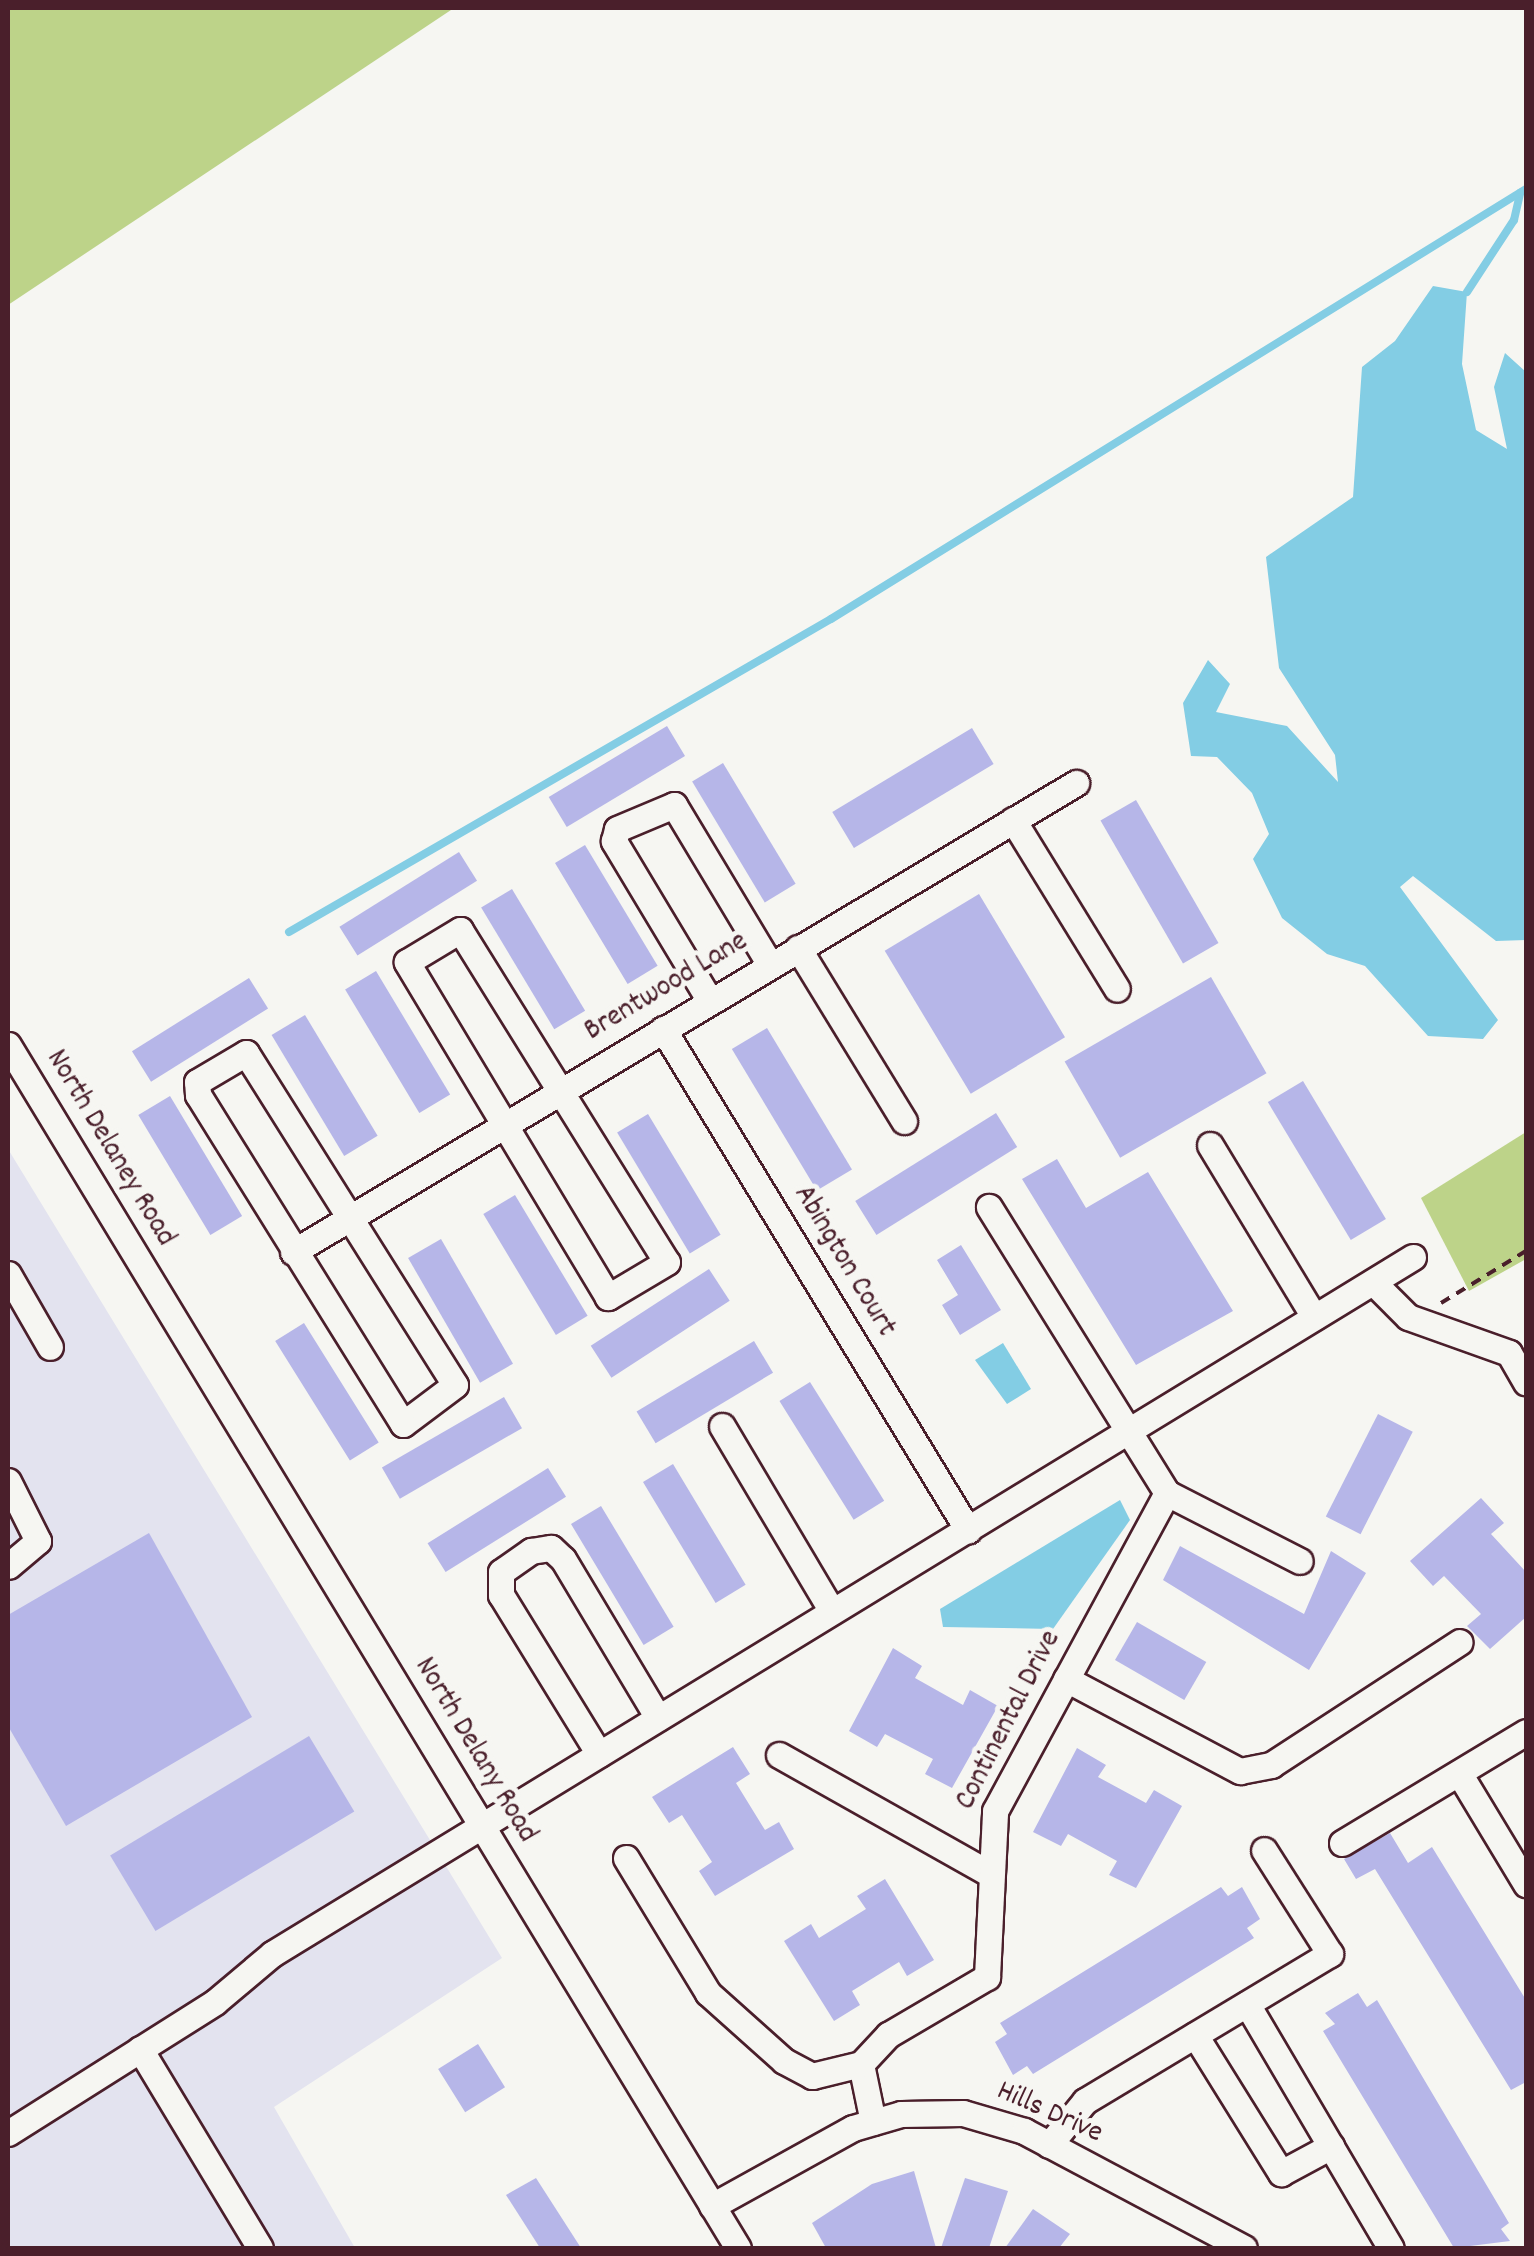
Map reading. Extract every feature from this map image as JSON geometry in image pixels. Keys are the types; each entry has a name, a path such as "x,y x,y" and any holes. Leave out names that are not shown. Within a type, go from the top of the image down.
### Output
{"street":[{"name":"Brentwood Lane","path":"293,1252 1076,783"},
{"path":"710,1001 614,841 618,829 674,805 770,965"},
{"path":"1013,820 1117,990"},
{"path":"460,930 666,1262 608,1297 504,1124 407,962 460,930"},
{"path":"798,948 904,1121"},
{"name":"Abington Court","path":"663,1029 968,1530"},
{"name":"North Delaney Road","path":"8,1045 154,1287"},
{"path":"246,1053 256,1059 456,1385 452,1396 395,1421 293,1252 198,1095 198,1082 246,1053"},
{"path":"1210,1144 1314,1317"},
{"path":"989,1208 1166,1492 1300,1561"},
{"path":"8,2133 481,1826 1413,1258"},
{"path":"8,1274 50,1347"},
{"path":"1373,1282 1424,1322 1509,1353 1526,1382"},
{"name":"North Delany Road","path":"154,1287 738,2248"},
{"path":"722,1426 832,1611"},
{"path":"8,1482 38,1541 8,1566"},
{"name":"Continental Drive","path":"861,2064 888,2035 987,1976 995,1811 1166,1492"},
{"path":"599,1754 501,1595 501,1572 531,1551 551,1548 563,1559 658,1718"},
{"path":"1066,1679 1240,1771 1272,1765 1460,1642"},
{"path":"1342,1843 1526,1732"},
{"path":"779,1756 990,1874"},
{"path":"1458,1773 1526,1884"},
{"path":"1049,2145 1085,2101 1330,1954 1264,1850"},
{"path":"626,1858 708,1993 784,2062 812,2076 861,2064 874,2122"},
{"path":"1247,2004 1392,2248"},
{"path":"1195,2035 1280,2173 1331,2146"},
{"path":"140,2049 260,2248"},
{"name":"Hills Drive","path":"712,2206 874,2122 963,2113 1049,2145 1244,2248"}],"path":[{"path":"1424,1322 1526,1251"}],"shaded area":[{"path":"8,1149 502,1958 274,2107 355,2248 8,2248"}],"green space":[{"path":"8,8 454,8 8,305"},
{"path":"1526,1132 1526,1259 1469,1291 1421,1198"}],"water":[{"path":"1433,286 1467,292 1462,364 1476,430 1507,449 1494,387 1505,353 1526,372 1526,940 1496,941 1413,876 1400,887 1498,1020 1483,1039 1428,1036 1365,966 1327,954 1282,918 1253,859 1269,834 1252,793 1217,757 1191,756 1183,703 1208,660 1230,684 1216,712 1287,726 1338,782 1335,755 1279,668 1266,557 1353,497 1362,367 1395,341"},
{"path":"1003,1343 1031,1389 1007,1404 975,1360"},
{"path":"1120,1500 1130,1520 1053,1629 943,1627 940,1609"}],"building":[{"path":"667,726 685,756 567,827 549,797"},
{"path":"972,728 994,764 854,848 832,812"},
{"path":"723,763 796,884 765,902 692,782"},
{"path":"1136,800 1218,943 1183,963 1100,820"},
{"path":"585,845 658,966 628,984 555,863"},
{"path":"459,852 477,881 357,956 339,927"},
{"path":"512,889 585,1011 554,1029 481,908"},
{"path":"979,894 1065,1037 971,1094 885,951"},
{"path":"376,971 450,1094 419,1113 345,990"},
{"path":"1211,977 1266,1073 1120,1158 1065,1062"},
{"path":"249,978 268,1009 151,1082 132,1051"},
{"path":"305,1015 378,1136 344,1156 272,1035"},
{"path":"767,1028 852,1169 817,1191 732,1049"},
{"path":"1303,1081 1386,1219 1351,1240 1268,1102"},
{"path":"170,1096 242,1216 210,1235 138,1115"},
{"path":"996,1113 1017,1147 876,1235 855,1201"},
{"path":"648,1114 721,1235 690,1253 617,1133"},
{"path":"1057,1159 1086,1208 1148,1172 1233,1311 1136,1365 1022,1179"},
{"path":"515,1195 588,1316 556,1335 483,1214"},
{"path":"441,1239 513,1364 480,1383 408,1258"},
{"path":"961,1245 1001,1310 960,1335 942,1305 958,1295 937,1260"},
{"path":"709,1269 730,1301 611,1378 591,1346"},
{"path":"304,1323 379,1443 350,1461 275,1341"},
{"path":"754,1341 773,1373 656,1443 637,1412"},
{"path":"810,1382 884,1501 854,1520 779,1401"},
{"path":"504,1397 522,1428 400,1499 382,1468"},
{"path":"1378,1414 1413,1432 1361,1534 1326,1516"},
{"path":"673,1464 746,1585 716,1603 643,1482"},
{"path":"548,1468 566,1497 446,1572 428,1543"},
{"path":"1481,1498 1504,1523 1491,1534 1526,1572 1526,1617 1490,1649 1467,1626 1481,1614 1444,1576 1433,1586 1410,1561"},
{"path":"601,1506 674,1627 644,1645 571,1524"},
{"path":"149,1533 252,1717 66,1826 8,1726 8,1615"},
{"path":"1180,1546 1304,1614 1331,1551 1366,1573 1309,1670 1163,1580"},
{"path":"1137,1622 1206,1662 1184,1700 1115,1660"},
{"path":"893,1648 922,1666 915,1678 963,1705 970,1690 998,1706 952,1788 925,1774 933,1759 885,1734 877,1747 849,1731"},
{"path":"309,1736 354,1811 155,1931 110,1855"},
{"path":"733,1747 750,1774 736,1783 765,1830 779,1822 794,1849 715,1896 699,1871 712,1862 682,1815 669,1823 652,1797"},
{"path":"1077,1748 1106,1765 1098,1777 1146,1803 1154,1790 1182,1806 1136,1888 1109,1875 1117,1861 1068,1834 1061,1846 1033,1832"},
{"path":"1390,1833 1408,1863 1432,1847 1526,2000 1526,2082 1511,2090 1375,1869 1356,1879 1344,1859"},
{"path":"885,1879 934,1960 907,1976 899,1962 852,1991 860,2005 834,2021 784,1941 811,1924 819,1938 866,1909 857,1896"},
{"path":"1221,1887 1228,1896 1242,1887 1260,1919 1247,1928 1254,1938 1033,2074 1027,2066 1013,2075 995,2042 1007,2034 1000,2023"},
{"path":"1358,1993 1367,2007 1377,2000 1509,2223 1501,2229 1510,2241 1454,2248 1323,2031 1335,2024 1325,2013"},
{"path":"478,2044 505,2087 465,2112 438,2069"},
{"path":"914,2171 936,2248 826,2248 812,2223 872,2184"},
{"path":"536,2178 581,2248 540,2248 506,2195"},
{"path":"965,2178 1008,2191 989,2248 941,2248"},
{"path":"1033,2209 1070,2234 1059,2248 1005,2248"}],"waterway":[{"path":"289,932 831,619 1526,189"},
{"path":"1467,292 1514,220 1520,193"}]}
